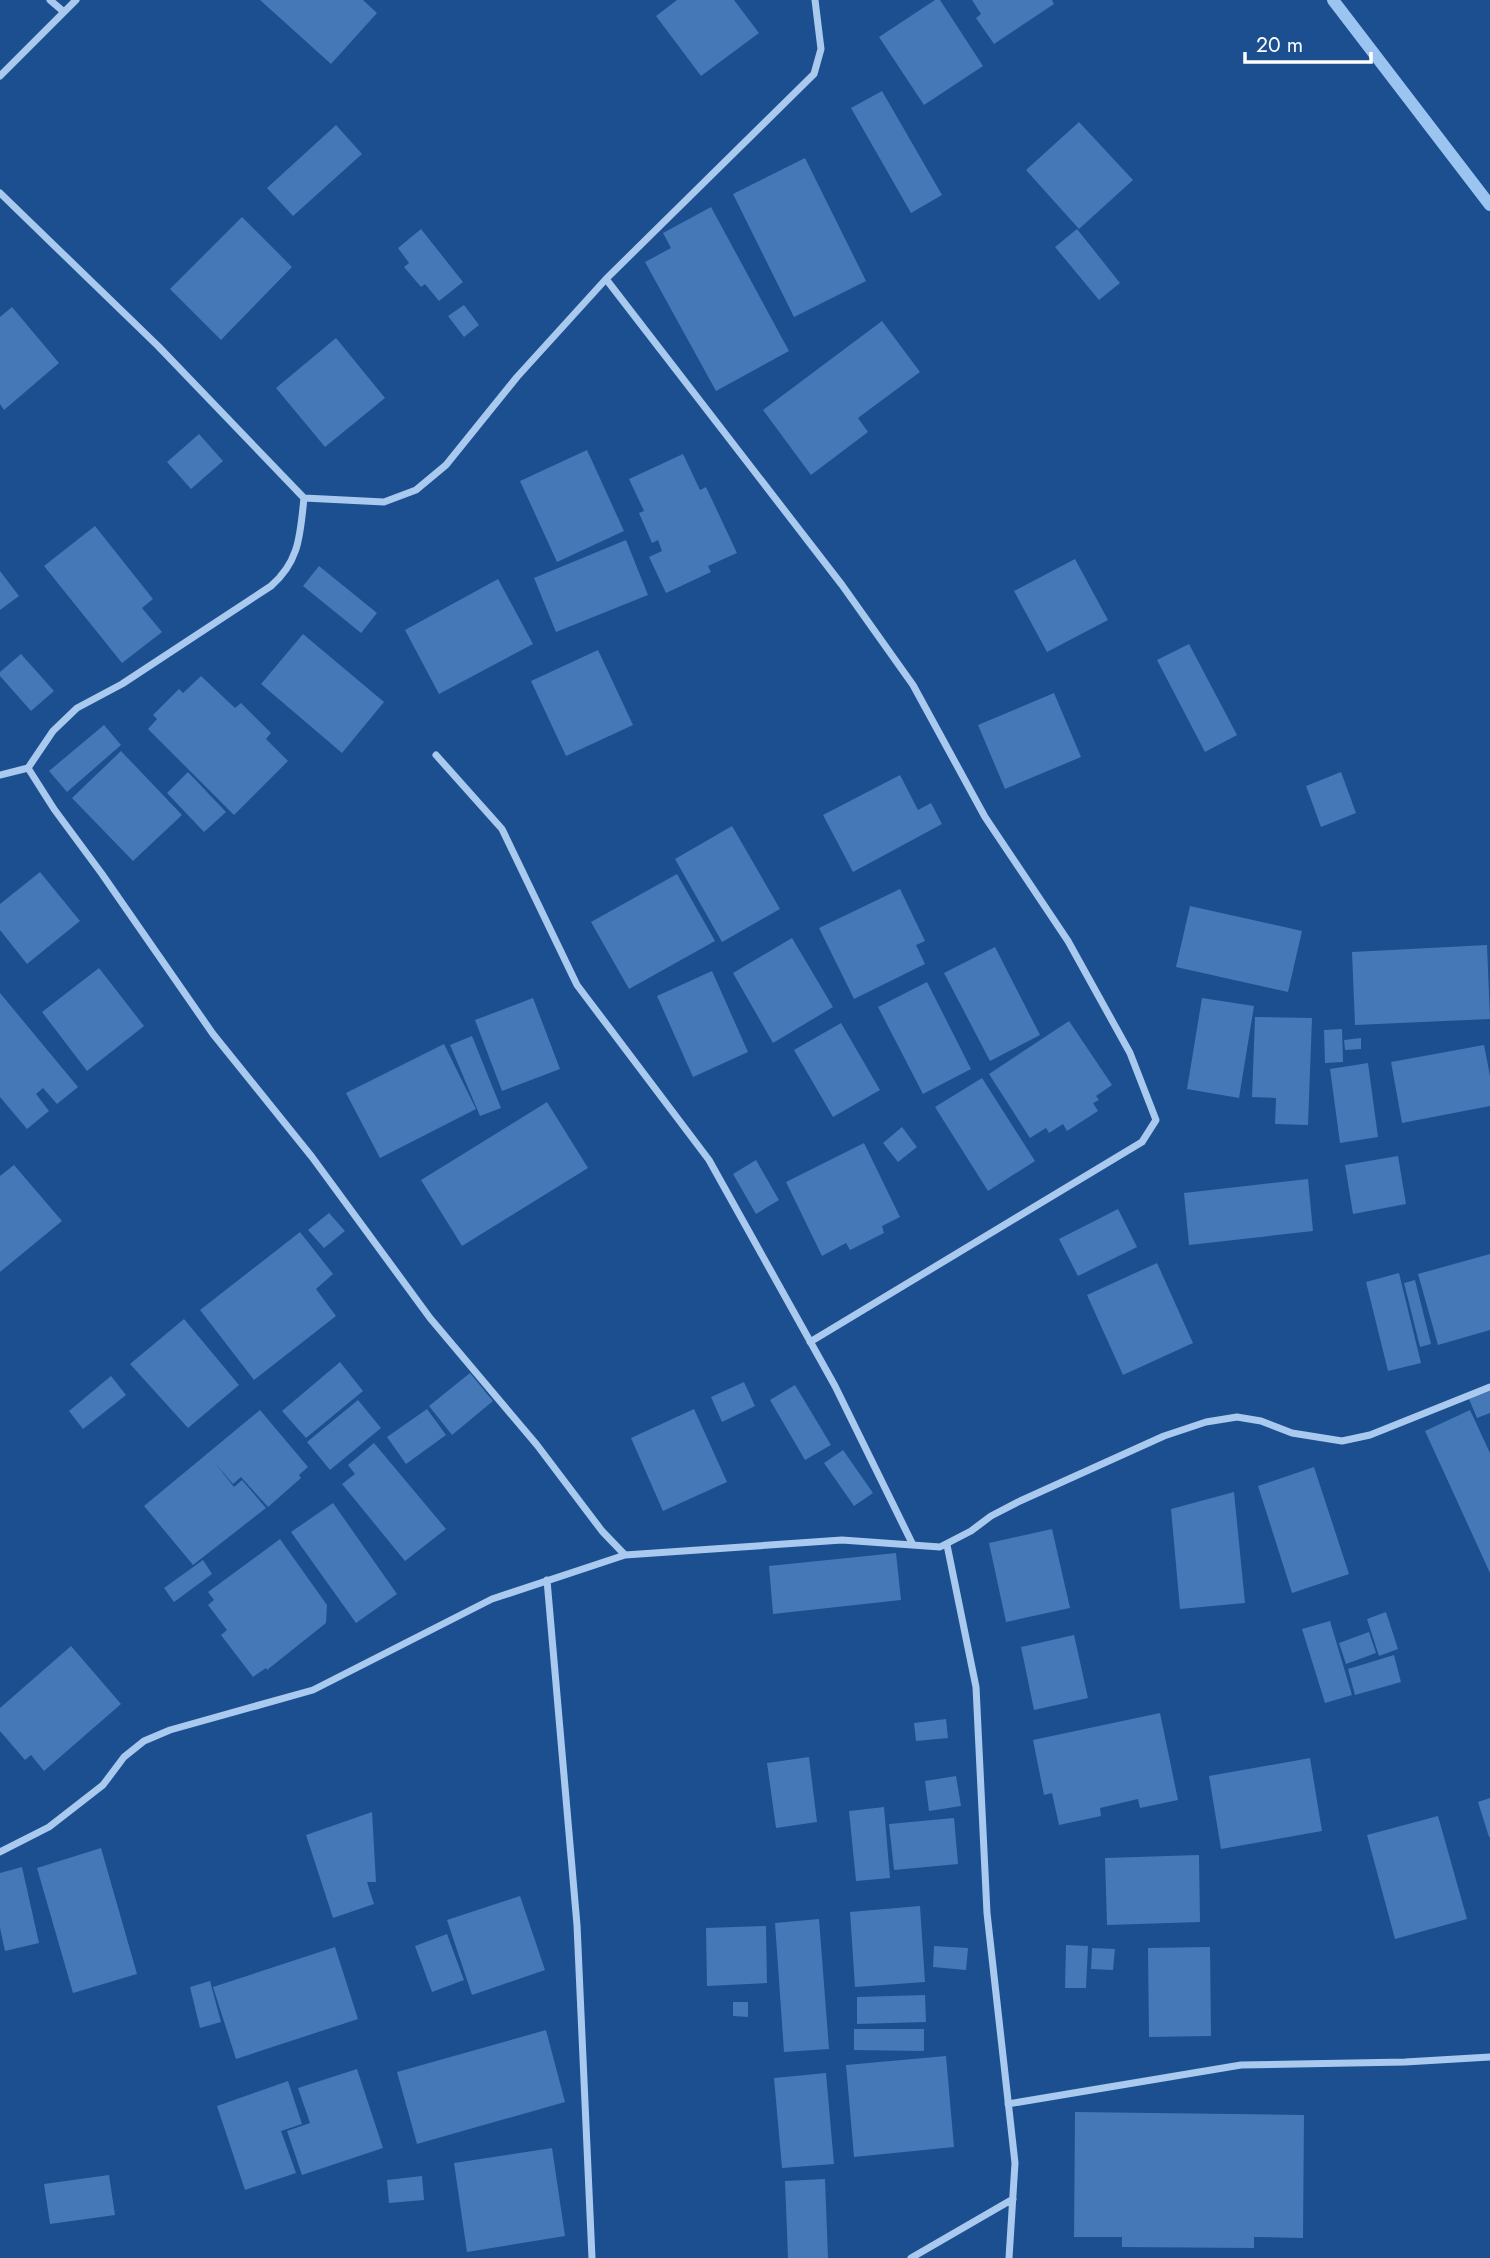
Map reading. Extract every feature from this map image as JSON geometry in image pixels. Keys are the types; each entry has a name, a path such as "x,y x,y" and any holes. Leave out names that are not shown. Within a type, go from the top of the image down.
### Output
{"street":[{"path":"50,0 64,12"},
{"path":"0,76 76,0"},
{"path":"0,193 158,346 304,498 384,502 416,490 446,465 517,377 606,279 814,74 821,49 815,0"},
{"path":"606,279 842,585 914,685 985,817 1074,952 1130,1053 1156,1120 1142,1142 810,1342"},
{"path":"0,775 13,774 28,768 53,731 77,708 122,684 271,586 286,573 299,541 304,498"},
{"path":"436,755 502,829 577,985 709,1160 835,1386 913,1545"},
{"path":"28,768 213,1034 312,1157 430,1318 537,1446 602,1531 625,1555"},
{"path":"0,1852 49,1828 103,1785 124,1757 144,1741 170,1730 313,1690 492,1599 625,1555 842,1540 940,1547 1020,1501 1164,1436 1206,1422 1237,1417 1261,1421 1292,1433 1342,1441 1370,1435 1490,1387"},
{"path":"947,1545 976,1687 987,1913 1015,2163 1009,2258"},
{"path":"547,1580 578,1925 592,2258"},
{"path":"1008,2104 1241,2065 1490,2057"},
{"path":"911,2258 1013,2199"}],"building":[{"path":"260,0 363,0 377,13 331,64"},
{"path":"677,0 734,0 759,33 701,76 656,16"},
{"path":"935,0 940,0 983,66 924,105 879,37"},
{"path":"972,0 1052,0 1054,4 994,44 976,18 981,14"},
{"path":"882,91 942,195 911,213 851,108"},
{"path":"1079,122 1133,180 1079,229 1026,170"},
{"path":"336,125 362,154 293,216 267,188"},
{"path":"805,158 866,281 794,317 733,194"},
{"path":"711,207 789,351 716,391 645,262 671,248 663,233"},
{"path":"242,217 292,267 221,340 170,289"},
{"path":"421,229 463,282 439,301 425,284 421,287 404,267 409,263 398,248"},
{"path":"1077,229 1120,283 1099,300 1055,247"},
{"path":"464,305 479,325 464,337 448,316"},
{"path":"12,307 59,363 4,410 0,404 0,317"},
{"path":"882,321 920,372 858,418 868,432 811,475 763,410"},
{"path":"336,338 385,398 325,447 276,388"},
{"path":"199,434 223,461 191,489 167,462"},
{"path":"587,450 624,531 557,562 520,481"},
{"path":"683,454 700,490 706,487 737,553 708,566 711,572 666,593 649,557 662,551 658,540 652,543 639,513 644,511 629,479"},
{"path":"95,526 153,599 142,608 162,632 122,663 44,566"},
{"path":"626,540 648,595 556,632 534,578"},
{"path":"1075,559 1108,620 1047,652 1014,591"},
{"path":"319,566 377,613 361,633 303,586"},
{"path":"0,571 19,596 0,610"},
{"path":"498,579 533,644 439,694 405,630"},
{"path":"303,634 384,702 342,753 261,684"},
{"path":"1189,644 1237,735 1205,752 1157,660"},
{"path":"598,650 633,725 566,756 531,681"},
{"path":"21,654 54,691 31,711 0,676 0,672"},
{"path":"201,676 235,708 241,703 271,733 266,739 288,761 234,815 148,729 157,719 153,715 179,689 183,693"},
{"path":"1054,693 1081,757 1005,789 978,725"},
{"path":"104,725 121,745 67,792 49,771"},
{"path":"121,751 182,815 133,861 72,798"},
{"path":"188,772 226,812 204,832 167,793"},
{"path":"1341,772 1356,813 1321,827 1306,786"},
{"path":"900,775 918,810 931,803 942,824 853,872 823,815"},
{"path":"732,826 780,909 722,942 675,859"},
{"path":"40,872 80,921 27,964 0,930 0,904"},
{"path":"677,874 715,941 629,989 591,922"},
{"path":"900,889 925,941 916,945 925,964 854,999 819,928"},
{"path":"1190,906 1302,931 1288,992 1176,967"},
{"path":"792,938 833,1007 773,1043 733,973"},
{"path":"1487,945 1490,1019 1355,1025 1352,952"},
{"path":"995,947 1040,1035 990,1061 944,973"},
{"path":"99,968 144,1026 87,1071 42,1012"},
{"path":"712,971 748,1052 693,1077 657,996"},
{"path":"927,982 971,1069 923,1094 878,1007"},
{"path":"0,993 78,1087 57,1104 43,1088 36,1094 49,1111 27,1129 0,1097"},
{"path":"533,998 560,1069 502,1091 475,1020"},
{"path":"1202,998 1254,1006 1239,1098 1187,1089"},
{"path":"1255,1017 1312,1018 1308,1125 1275,1124 1276,1098 1252,1097"},
{"path":"1069,1021 1112,1085 1096,1096 1099,1100 1093,1103 1098,1111 1067,1131 1063,1124 1049,1133 1046,1128 1030,1138 989,1074"},
{"path":"841,1023 880,1090 833,1117 794,1050"},
{"path":"1342,1029 1343,1062 1325,1063 1324,1030"},
{"path":"472,1036 501,1108 480,1116 450,1045"},
{"path":"1361,1038 1361,1049 1345,1050 1344,1040"},
{"path":"444,1044 476,1109 380,1158 346,1093"},
{"path":"1484,1045 1490,1076 1490,1106 1402,1123 1391,1062"},
{"path":"1368,1063 1378,1137 1340,1143 1330,1069"},
{"path":"982,1078 1035,1161 988,1191 935,1107"},
{"path":"547,1102 588,1168 462,1246 421,1180"},
{"path":"902,1127 917,1147 898,1162 883,1143"},
{"path":"864,1143 900,1217 882,1226 884,1233 850,1250 846,1243 822,1256 786,1182"},
{"path":"1398,1156 1406,1204 1353,1214 1345,1165"},
{"path":"756,1160 779,1200 756,1214 733,1174"},
{"path":"14,1165 62,1221 0,1272 0,1176"},
{"path":"1308,1179 1313,1231 1189,1245 1184,1193"},
{"path":"1118,1209 1137,1247 1078,1276 1059,1239"},
{"path":"329,1213 345,1231 324,1248 308,1230"},
{"path":"300,1232 333,1274 316,1289 336,1316 254,1380 200,1310"},
{"path":"1490,1254 1490,1330 1438,1345 1418,1274"},
{"path":"1157,1263 1193,1343 1123,1375 1087,1295"},
{"path":"1399,1273 1421,1363 1388,1371 1366,1282"},
{"path":"1415,1280 1431,1344 1420,1347 1404,1283"},
{"path":"184,1319 239,1385 188,1428 130,1364"},
{"path":"340,1362 363,1391 306,1438 282,1411"},
{"path":"470,1373 493,1401 452,1435 429,1406"},
{"path":"111,1376 126,1395 83,1429 69,1411"},
{"path":"744,1382 755,1406 722,1422 711,1397"},
{"path":"795,1385 831,1445 805,1460 770,1400"},
{"path":"1490,1391 1490,1413 1477,1418 1469,1399"},
{"path":"358,1400 381,1428 330,1470 307,1442"},
{"path":"427,1409 446,1435 406,1464 387,1437"},
{"path":"694,1409 727,1482 663,1511 631,1438"},
{"path":"260,1410 308,1467 299,1475 301,1478 268,1507 241,1477 233,1484 215,1463 234,1487 242,1480 266,1508 193,1565 144,1506"},
{"path":"1470,1410 1490,1453 1490,1573 1425,1431"},
{"path":"374,1443 446,1529 405,1561 342,1484 355,1474 348,1465"},
{"path":"843,1450 873,1493 854,1506 824,1463"},
{"path":"1314,1467 1349,1574 1292,1593 1258,1486"},
{"path":"1234,1492 1245,1603 1180,1609 1171,1509"},
{"path":"333,1503 397,1594 356,1623 291,1532"},
{"path":"1052,1529 1070,1608 1006,1622 989,1543"},
{"path":"280,1539 327,1605 326,1623 267,1670 266,1668 253,1677 221,1635 227,1630 208,1605 214,1600 208,1592"},
{"path":"896,1553 901,1600 773,1614 769,1566"},
{"path":"203,1560 212,1574 174,1602 164,1588"},
{"path":"1386,1612 1398,1649 1379,1656 1367,1619"},
{"path":"1330,1621 1352,1695 1325,1703 1302,1629"},
{"path":"1369,1632 1376,1653 1346,1664 1339,1643"},
{"path":"1074,1635 1088,1698 1034,1710 1021,1647"},
{"path":"71,1646 121,1704 44,1771 31,1755 25,1760 0,1731 0,1708"},
{"path":"1394,1655 1401,1682 1355,1695 1348,1669"},
{"path":"1160,1713 1178,1800 1140,1808 1138,1799 1100,1808 1101,1816 1059,1825 1052,1793 1044,1795 1033,1740"},
{"path":"946,1719 948,1738 916,1741 914,1723"},
{"path":"809,1757 817,1822 776,1828 767,1763"},
{"path":"1310,1758 1322,1831 1221,1849 1209,1776"},
{"path":"956,1776 961,1806 929,1811 925,1781"},
{"path":"1490,1798 1490,1837 1489,1837 1478,1802"},
{"path":"884,1807 890,1878 856,1881 849,1811"},
{"path":"372,1812 376,1882 367,1882 374,1904 333,1918 306,1835"},
{"path":"1438,1816 1467,1919 1395,1939 1367,1835"},
{"path":"954,1818 958,1864 894,1870 889,1824"},
{"path":"101,1848 137,1974 73,1993 37,1868"},
{"path":"1199,1855 1200,1922 1107,1925 1105,1858"},
{"path":"22,1867 39,1943 5,1951 0,1928 0,1873"},
{"path":"520,1896 545,1970 472,1995 447,1920"},
{"path":"920,1906 925,1982 855,1987 850,1912"},
{"path":"819,1919 829,2049 784,2052 775,1923"},
{"path":"766,1926 767,1983 707,1986 706,1928"},
{"path":"447,1934 464,1980 432,1992 415,1946"},
{"path":"1066,1945 1088,1946 1086,1988 1065,1988"},
{"path":"934,1946 968,1948 966,1970 933,1967"},
{"path":"335,1947 358,2019 236,2059 213,1987"},
{"path":"1210,1947 1211,2036 1149,2037 1148,1948"},
{"path":"1092,1948 1115,1949 1113,1970 1091,1969"},
{"path":"210,1981 221,2022 200,2028 190,1987"},
{"path":"925,1995 926,2022 857,2024 857,1997"},
{"path":"733,2002 748,2002 748,2017 733,2016"},
{"path":"854,2029 924,2029 924,2051 854,2050"},
{"path":"546,2030 565,2102 417,2144 397,2072"},
{"path":"946,2056 954,2147 854,2157 846,2065"},
{"path":"357,2069 383,2148 302,2175 287,2131 310,2123 298,2088"},
{"path":"826,2073 834,2164 782,2168 774,2078"},
{"path":"288,2081 302,2124 281,2131 296,2173 245,2190 217,2106"},
{"path":"1075,2112 1304,2115 1303,2238 1254,2237 1254,2248 1122,2247 1122,2237 1074,2237"},
{"path":"552,2148 565,2236 467,2252 454,2163"},
{"path":"109,2175 115,2215 50,2224 44,2184"},
{"path":"422,2176 424,2200 389,2203 387,2180"},
{"path":"825,2179 828,2258 788,2258 785,2181"}],"waterway":[{"path":"1333,0 1490,205"}]}
